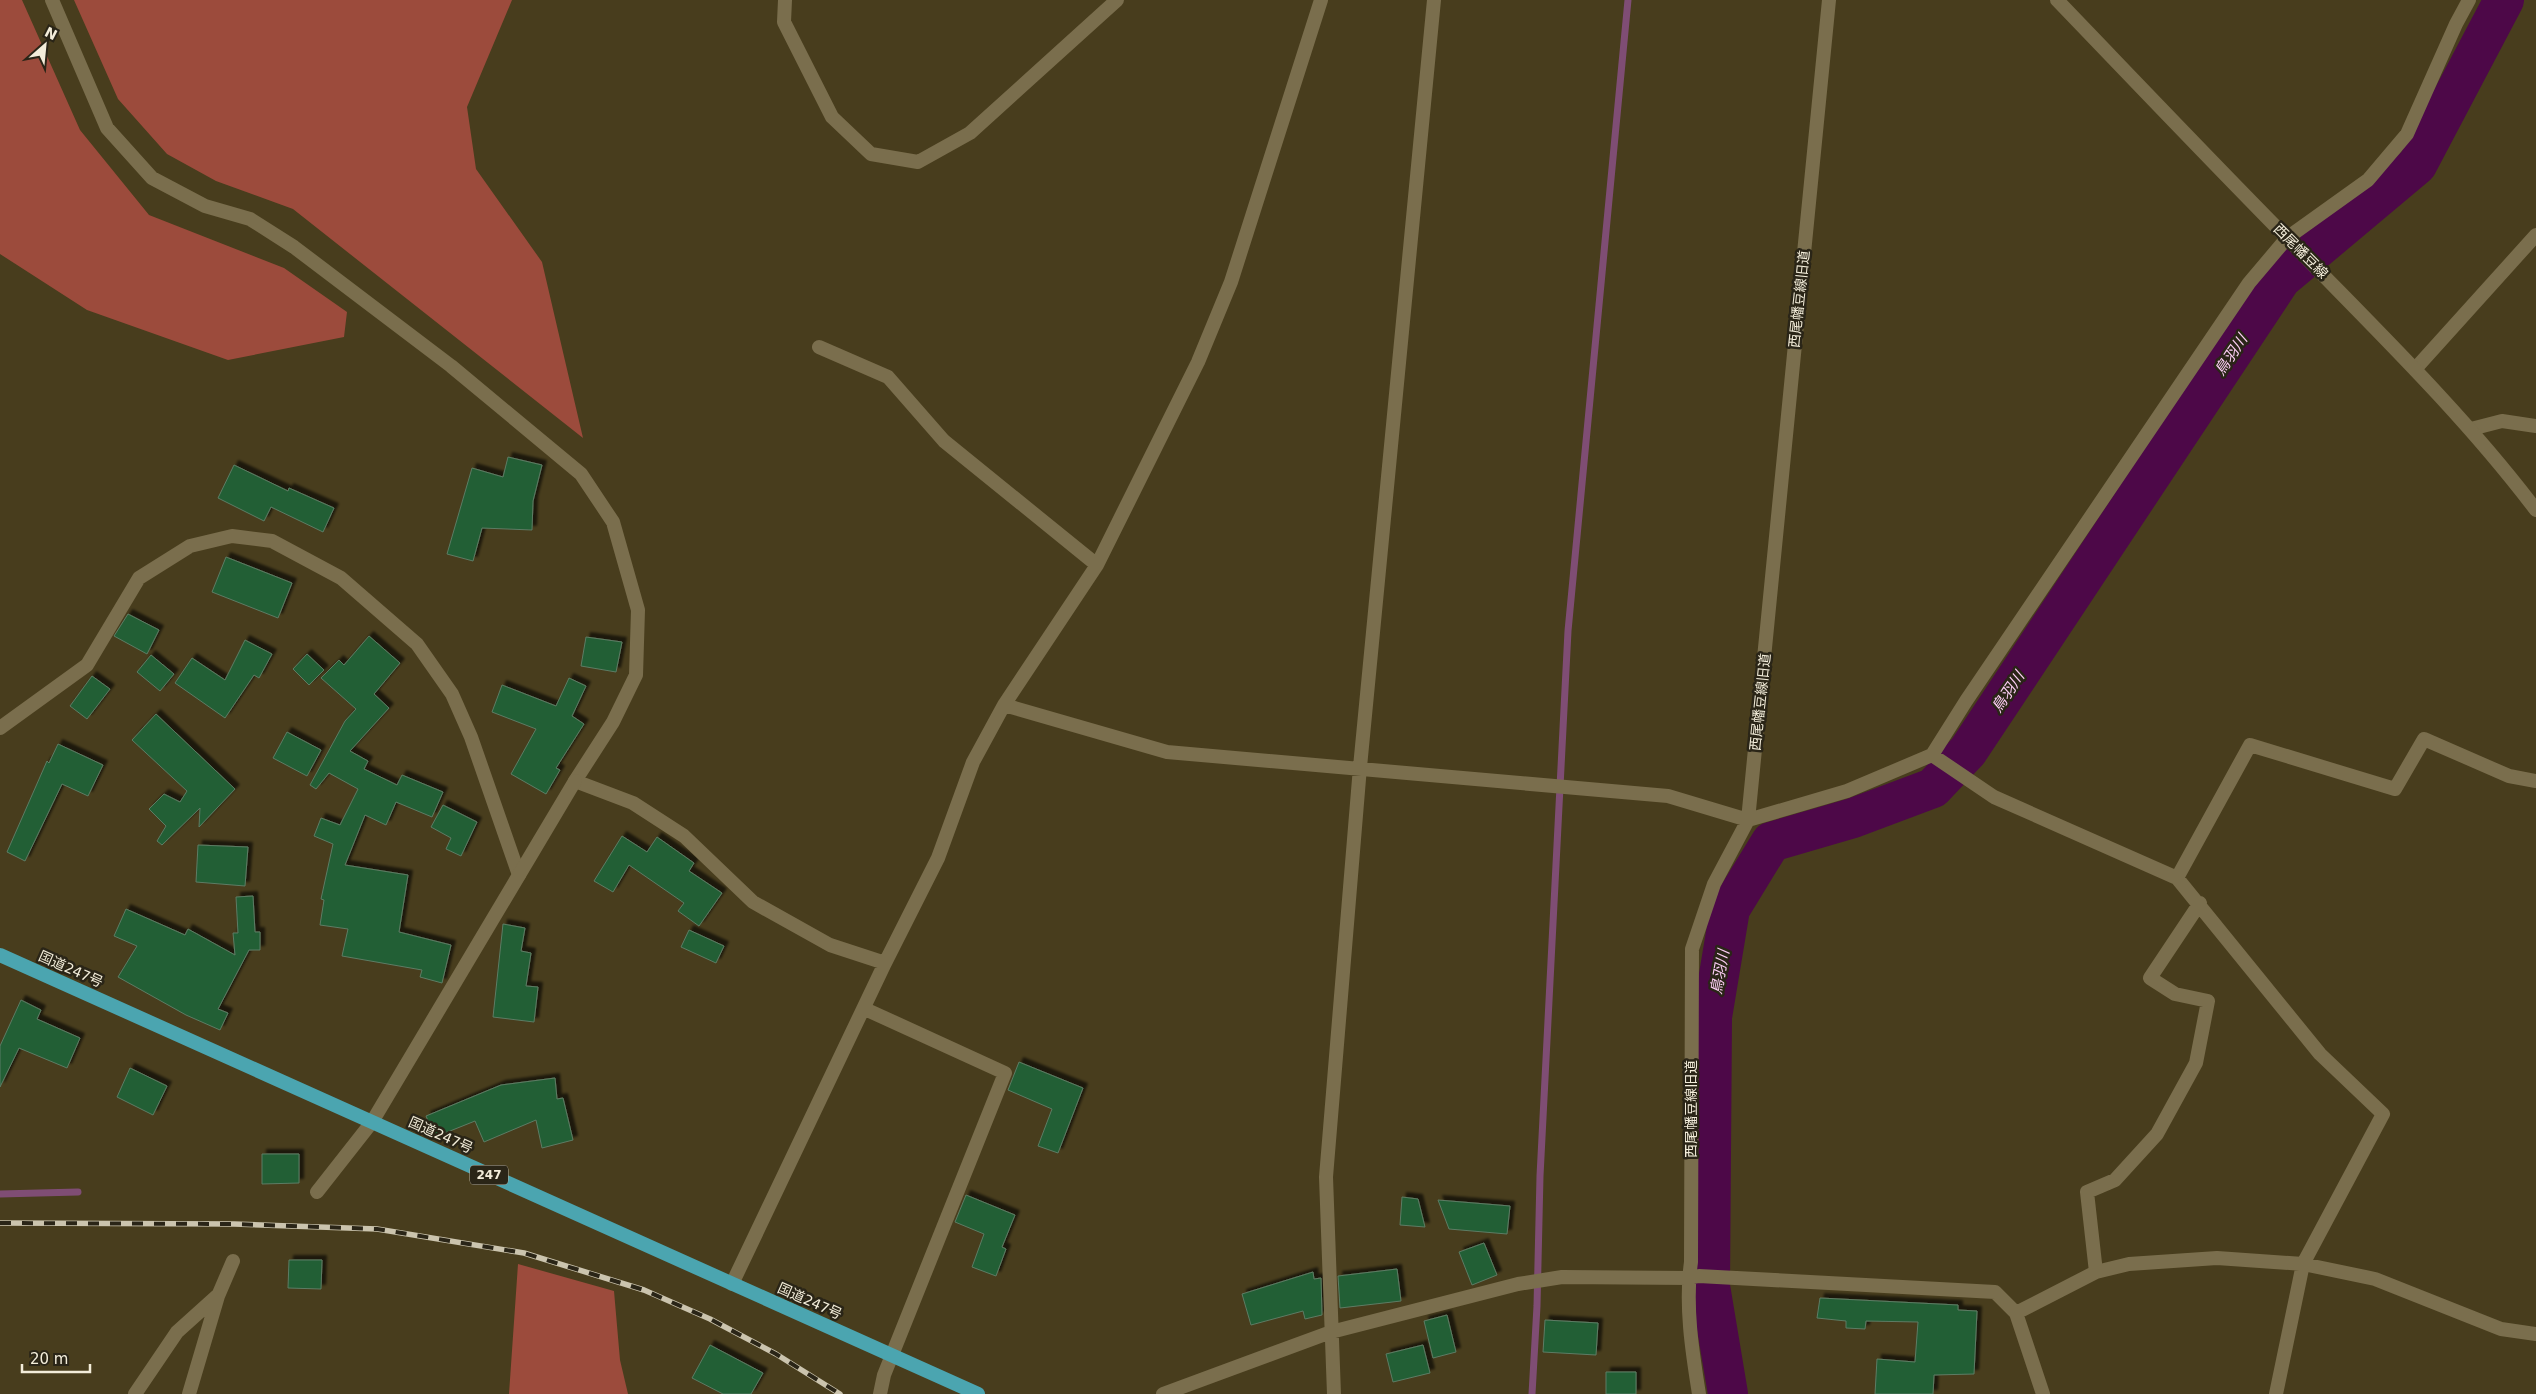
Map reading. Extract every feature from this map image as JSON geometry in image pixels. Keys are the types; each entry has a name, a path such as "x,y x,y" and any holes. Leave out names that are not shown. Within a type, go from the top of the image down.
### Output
{"highway":[{"name":"国道247号","path":"0,955 978,1394"}],"street":[{"path":"52,0 107,128 152,178 205,206 250,219 294,246 451,366 581,474 612,522 638,610 636,675 613,722 576,780 372,1122 317,1192"},
{"path":"785,0 784,22 832,117 871,154 918,162 970,133 1117,0"},
{"path":"732,1284 865,1009 885,963 938,858 973,762 1004,705 1097,565 1198,362 1231,282 1321,0"},
{"path":"1334,1394 1326,1177 1360,767 1434,0"},
{"name":"西尾幡豆線旧道","path":"1699,1394 1692,1351 1694,1277 1691,1262 1692,949 1714,884 1748,820 1829,0"},
{"name":"西尾幡豆線","path":"2057,0 2287,238 2416,368 2471,429 2536,510"},
{"path":"1004,705 1167,752 1360,767 1668,796 1748,820 1847,791 1933,755 1966,700 2249,283 2287,238 2368,180 2407,134 2456,24 2469,0"},
{"path":"2416,368 2536,235"},
{"path":"819,347 888,377 944,442 1097,565"},
{"path":"2471,429 2502,421 2536,426"},
{"path":"0,728 87,665 138,578 190,546 232,536 272,541 341,578 416,644 452,694 471,737 519,875"},
{"path":"2177,878 2250,745 2395,789 2424,740 2509,776 2536,781"},
{"path":"1933,755 1994,797 2177,878 2200,903 2320,1054 2383,1114 2303,1264 2276,1394"},
{"path":"576,780 633,803 684,836 753,902 830,945 885,963"},
{"path":"2096,1272 2087,1192 2116,1180 2157,1134 2196,1063 2208,1001 2175,994 2150,978 2200,903"},
{"path":"865,1009 1005,1073 884,1375 880,1394"},
{"path":"2016,1313 2096,1272 2129,1264 2217,1258 2303,1264 2375,1279 2501,1329 2536,1334"},
{"path":"189,1394 218,1296 234,1261"},
{"path":"1164,1394 1331,1332 1518,1284 1553,1278 1694,1277 1995,1292 2016,1313 2043,1394"},
{"path":"135,1394 177,1332 218,1296"}],"shaded area":[{"path":"0,0 22,0 80,130 149,215 284,268 347,312 344,337 228,360 87,310 0,254"},
{"path":"74,0 512,0 467,107 476,169 542,262 583,438 293,209 216,181 167,154 118,99"},
{"path":"518,1264 614,1291 620,1360 628,1394 509,1394"}],"building":[{"path":"508,457 542,465 533,501 532,530 482,528 473,561 447,554 472,468 503,477"},
{"path":"234,465 288,491 289,488 334,508 323,532 271,507 264,521 218,498"},
{"path":"226,557 292,583 278,618 212,592"},
{"path":"128,614 159,630 147,654 114,636"},
{"path":"369,636 400,663 374,694 389,708 350,751 368,761 364,769 397,785 402,775 443,792 432,817 396,802 386,825 365,815 345,865 408,875 399,932 451,945 442,983 420,977 422,970 342,956 348,929 320,925 324,900 321,899 333,844 314,836 321,818 340,825 358,789 329,773 316,789 310,785 345,721 356,709 321,678 339,660 344,665"},
{"path":"586,637 622,642 616,672 581,666"},
{"path":"245,640 272,654 259,678 254,675 225,718 175,683 192,658 225,680"},
{"path":"307,654 324,670 309,685 293,669"},
{"path":"151,655 174,674 160,691 137,672"},
{"path":"92,676 110,689 87,719 70,706"},
{"path":"569,678 586,686 572,716 584,724 556,768 560,770 546,794 511,774 536,729 492,712 502,685 556,706"},
{"path":"156,714 235,789 199,827 200,808 162,845 157,841 166,826 149,809 164,794 180,802 187,791 132,740"},
{"path":"287,732 321,750 307,776 273,758"},
{"path":"58,744 103,765 88,796 62,784 25,861 7,852 47,761 49,763"},
{"path":"443,805 477,822 461,856 446,849 451,838 431,827"},
{"path":"622,836 647,852 657,837 694,863 689,871 722,893 699,926 678,911 684,903 629,865 613,892 594,881"},
{"path":"198,845 248,847 245,886 196,882"},
{"path":"253,896 255,932 260,932 260,950 249,950 218,1009 228,1013 220,1030 186,1015 118,977 137,946 114,936 126,909 185,935 188,929 235,955 233,933 238,933 236,897"},
{"path":"503,924 525,928 521,951 531,953 526,986 538,987 534,1022 493,1017"},
{"path":"689,930 724,946 716,963 681,947"},
{"path":"21,1000 41,1010 37,1019 80,1038 67,1068 19,1048 0,1087 0,1046"},
{"path":"1019,1062 1083,1088 1058,1153 1038,1146 1052,1109 1008,1090"},
{"path":"130,1068 167,1086 153,1115 117,1097"},
{"path":"555,1078 557,1099 563,1098 573,1140 542,1148 536,1120 484,1142 475,1121 435,1137 426,1116 501,1085"},
{"path":"262,1154 299,1154 299,1183 262,1184"},
{"path":"966,1195 1015,1215 1002,1247 1006,1249 996,1276 972,1267 984,1234 955,1222"},
{"path":"1402,1197 1418,1199 1425,1227 1400,1225"},
{"path":"1438,1200 1510,1206 1507,1234 1449,1229"},
{"path":"1484,1243 1497,1275 1472,1285 1459,1252"},
{"path":"289,1260 322,1260 321,1289 288,1288"},
{"path":"1397,1269 1401,1301 1340,1308 1338,1276"},
{"path":"1313,1272 1314,1279 1321,1278 1322,1315 1305,1319 1303,1311 1251,1325 1242,1294"},
{"path":"1820,1298 1958,1305 1958,1310 1977,1311 1974,1374 1934,1375 1933,1394 1875,1394 1877,1359 1915,1362 1918,1322 1866,1321 1865,1329 1846,1328 1846,1321 1817,1318"},
{"path":"1447,1315 1456,1352 1433,1358 1424,1321"},
{"path":"1545,1320 1598,1323 1596,1355 1543,1352"},
{"path":"710,1345 763,1373 751,1394 723,1394 692,1378"},
{"path":"1423,1345 1430,1373 1393,1382 1386,1354"},
{"path":"1606,1372 1636,1372 1636,1394 1606,1394"}],"waterway":[{"path":"1532,1394 1537,1306 1540,1176 1568,631 1628,0"},
{"name":"鳥羽川","path":"1728,1394 1710,1286 1712,1017 1730,909 1771,842 1853,818 1933,788 1968,751 2281,279 2417,165 2504,0"},
{"path":"0,1194 78,1192"}],"railway":[{"path":"0,1223 234,1224 377,1229 524,1253 644,1290 710,1319 776,1354 840,1394"}]}
